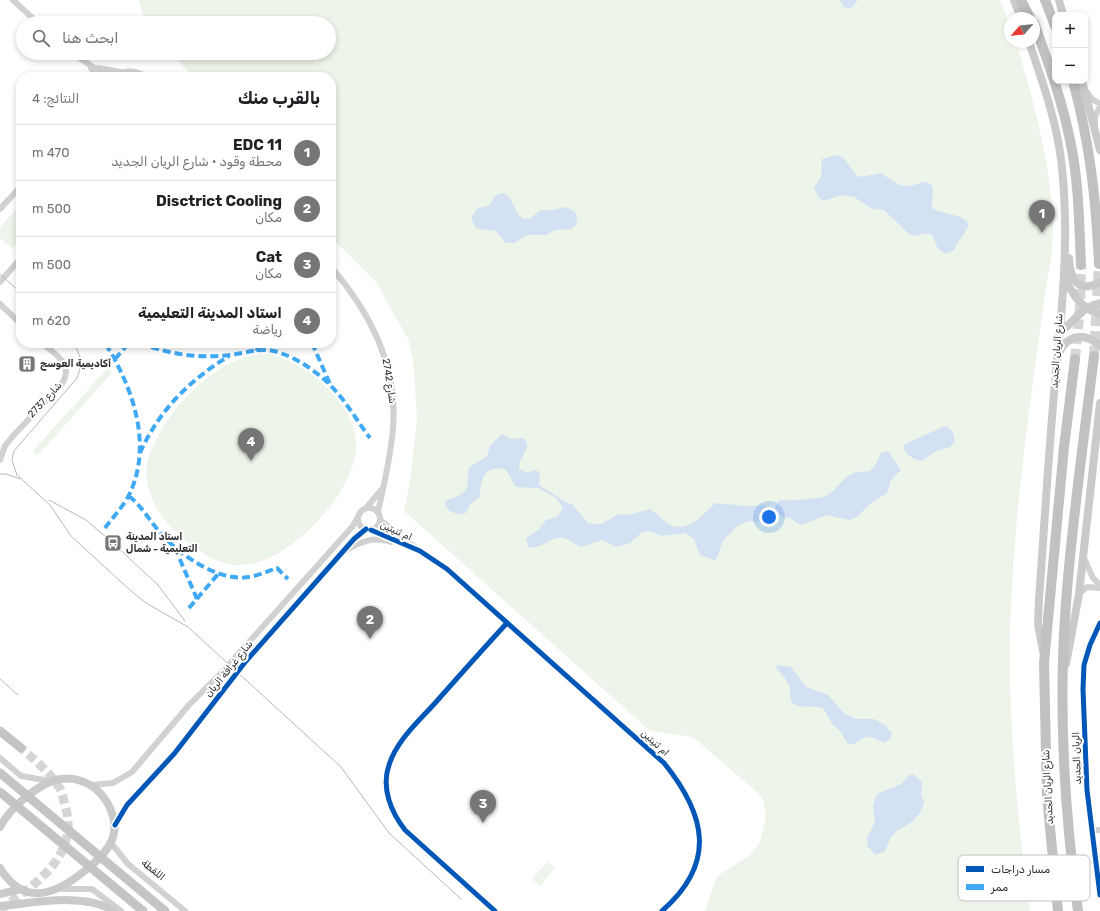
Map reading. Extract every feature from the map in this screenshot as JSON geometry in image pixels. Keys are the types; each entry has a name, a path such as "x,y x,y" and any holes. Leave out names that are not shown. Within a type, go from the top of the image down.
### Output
{"highway":[{"path":"1021,0 1028,12"},
{"path":"1026,0 1029,12"},
{"path":"1045,0 1052,18"},
{"path":"1052,0 1053,12"},
{"path":"1040,41 1060,100 1070,141 1077,185 1081,265"},
{"path":"1074,84 1090,154 1097,206 1099,264"},
{"name":"شارع الريان الجديد","path":"1071,855 1066,793 1064,672 1066,604 1094,356"},
{"name":"شارع الريان الجديد","path":"1053,855 1047,796 1044,663 1064,447 1075,359"},
{"name":"شارع الريان الجديد","path":"1057,901 1058,911"},
{"name":"شارع الريان الجديد","path":"1077,901 1078,911"}],"main road":[{"path":"1014,0 1019,12"},
{"path":"1059,0 1062,12"},
{"name":"شارع الريان الجديد","path":"1031,48 1049,102 1062,166 1065,240 1058,358 1039,599 1038,624 1044,663"},
{"path":"1084,85 1100,150"},
{"path":"1065,240 1068,246 1070,271 1073,279 1082,286 1088,286 1100,282"},
{"path":"1063,275 1078,300 1086,308 1100,314"},
{"path":"1059,334 1086,308 1100,303"},
{"path":"1058,358 1062,347 1071,339 1082,336 1093,339 1100,346"},
{"name":"شارع الريان الجديد","path":"1064,672 1070,650 1079,594 1100,403"},
{"path":"0,731 21,748"},
{"path":"0,774 165,911"},
{"path":"0,827 17,806 51,781 72,779 91,785 107,803 114,825 111,843 100,857 90,867 58,889 40,893 22,889 10,881 0,868"},
{"path":"0,792 143,911"},
{"path":"0,894 22,889"},
{"path":"0,906 80,900 104,906 114,911"}],"street":[{"path":"13,0 30,16"},
{"path":"82,60 100,72"},
{"path":"89,65 109,72"},
{"path":"89,65 94,72"},
{"path":"1084,85 1092,99 1100,105 1095,117 1095,130"},
{"path":"0,209 16,191"},
{"path":"0,282 16,264"},
{"name":"شارع 2742","path":"336,274 360,305 386,358 393,402 393,427 384,486 378,512"},
{"path":"0,304 16,319"},
{"name":"شارع 2737","path":"0,460 5,446 61,385 67,376 67,368 48,348"},
{"path":"366,508 371,507 378,512 380,520 377,527 368,530 360,525 358,517 362,510 366,508 384,486"},
{"name":"شارع غرافة الريان","path":"91,785 113,783 132,772 189,704 223,672 352,527 358,517"},
{"name":"ام ثنيتين","path":"380,520 406,538 420,551 447,569 664,763 680,782 693,808 699,834 696,863 686,886 662,911"},
{"name":"شارع غرافة الريان","path":"114,825 127,805 174,754 246,661 354,538 368,530"},
{"name":"ام ثنيتين","path":"368,530 420,551"},
{"name":"شارع غرافة الريان","path":"340,554 361,542 370,540 388,541 402,545"},
{"path":"1083,557 1093,578 1100,587"},
{"path":"1079,594 1086,587 1100,587"},
{"path":"495,911 405,830 396,819 391,808 387,784 388,766 401,741 507,623"},
{"name":"الريان الجديد","path":"1100,623 1090,645 1084,665 1083,689 1091,830 1100,895"},
{"path":"0,758 21,776 51,781"},
{"path":"1091,830 1100,830"},
{"name":"اللقطة","path":"111,843 128,864 185,911"},
{"path":"58,889 92,889 121,911"}],"shaded area":[{"path":"139,0 1000,0 1005,12 1004,48 1018,48 1040,133 1051,194 1053,224 1052,253 1033,379 1021,479 1012,580 1010,630 1011,709 1014,767 1023,855 958,855 958,901 1029,901 1030,911 705,911 717,876 747,857 760,843 766,816 763,800 758,793 693,737 650,731 404,511 410,482 417,418 413,359 408,339 376,282 336,242 336,72 188,72 177,60 336,60 336,16 143,16"},
{"path":"16,209 16,245 12,248 0,238 0,227"},
{"path":"270,354 286,359 302,368 324,384 333,394 349,416 354,428 356,454 347,480 340,493 322,517 303,535 280,552 256,563 237,565 223,563 197,550 166,522 158,511 151,495 148,487 146,469 152,450 168,419 192,391 219,369 233,362 256,355"},
{"path":"108,367 112,373 37,456 33,451 71,408 73,410 75,408 74,406"},
{"path":"547,862 555,868 540,886 532,879"}],"water":[{"path":"840,0 858,0 851,8 844,7"},
{"path":"835,155 843,157 855,174 860,177 881,173 903,186 910,186 924,182 931,184 933,188 932,208 960,217 968,222 967,230 954,250 945,254 938,249 932,235 926,233 914,236 908,233 884,210 872,209 854,197 841,195 824,201 819,198 814,187 821,177 822,159"},
{"path":"504,193 508,196 520,216 524,219 531,218 540,210 553,210 565,207 574,211 577,218 576,225 571,229 555,230 547,235 527,235 515,243 506,243 496,231 479,229 475,227 471,217 478,208 489,206 496,196"},
{"path":"945,426 948,427 953,433 954,443 950,447 934,452 921,461 910,456 903,447 905,444"},
{"path":"502,434 511,439 523,438 526,441 527,448 519,464 519,469 527,473 534,470 538,471 540,476 539,485 567,503 572,504 588,523 594,524 601,524 619,514 628,515 650,509 667,523 680,527 687,526 699,518 715,503 746,506 764,505 770,509 775,508 779,500 819,498 831,493 848,476 854,473 870,471 877,462 881,453 888,451 901,470 891,480 887,493 870,504 857,517 849,520 826,515 801,525 796,523 791,518 782,517 777,511 774,510 767,520 762,522 748,521 737,526 723,541 717,558 714,560 700,555 694,539 685,533 662,536 648,531 642,532 630,543 616,547 602,540 581,547 567,539 558,538 538,547 528,547 526,539 539,529 546,520 557,517 563,508 556,498 538,488 516,487 506,470 499,468 493,469 485,474 481,485 480,497 471,503 466,513 459,514 450,511 447,509 445,502 465,491 470,466 487,457 490,446"},
{"path":"777,665 791,667 806,687 828,695 844,713 856,719 874,719 886,726 892,733 890,739 884,743 868,737 854,744 848,744 839,730 832,724 823,708 800,706 792,702 789,685 776,668"},
{"path":"913,774 922,782 921,795 924,801 920,813 913,821 897,831 891,837 885,851 876,855 867,846 867,838 875,822 873,806 875,798 879,793 901,784 909,775"}],"tunnel":[{"path":"1094,356 1099,264"},
{"path":"1075,359 1080,306 1081,265"},
{"path":"0,910 33,885 51,868 62,851 68,833 67,813 60,789 46,771 21,748"}],"tram line":[{"path":"0,274 16,288"},
{"path":"76,348 80,360 80,369 77,378 14,451 12,460 17,475 50,505 71,536 131,591 146,603 188,627 341,767 389,833 461,899"},
{"path":"0,474 6,474 20,479"},
{"path":"49,500 86,520 113,543 158,585 185,621"},
{"path":"0,679 18,695"}],"marked path":[{"path":"105,528 128,498 137,474 140,455 136,415 131,396 124,378 108,348"},
{"path":"115,359 125,348"},
{"path":"155,348 173,353 196,356 219,356 263,350 281,353 300,362 325,380 347,405 370,438"},
{"path":"314,348 330,384"},
{"path":"140,453 156,423 177,397 201,375 229,356"},
{"path":"129,496 139,505 160,533 182,553 203,566 226,576 237,578 255,576 277,568 288,579"},
{"path":"175,548 197,599"},
{"path":"189,608 219,573"}],"cycle path":[{"path":"115,825 127,805 174,754 246,661 354,539 366,529"},
{"path":"371,530 420,551 447,569 664,763 678,782 689,801 696,820 699,838 698,857 691,875 680,893 662,911"},
{"path":"495,911 405,830 392,808 386,782 389,765 397,747 403,739 507,623"},
{"path":"1100,623 1090,645 1084,665 1083,689 1087,790 1100,895"}],"place":[{"name":"EDC 11","path":"1042,233"},
{"name":"أكاديمية العوسج","path":"27,364"},
{"name":"استاد المدينة التعليمية","path":"251,461"},
{"name":"استاد المدينة التعليمية - شمال","path":"113,543"},
{"name":"Disctrict Cooling","path":"370,639"},
{"name":"Cat","path":"483,823"}]}
